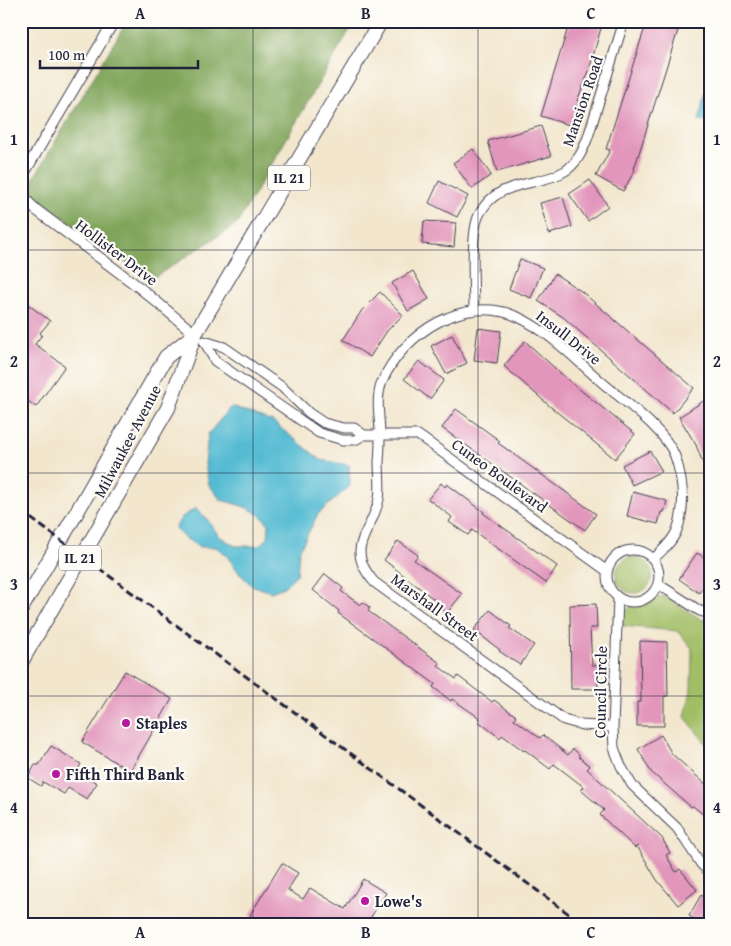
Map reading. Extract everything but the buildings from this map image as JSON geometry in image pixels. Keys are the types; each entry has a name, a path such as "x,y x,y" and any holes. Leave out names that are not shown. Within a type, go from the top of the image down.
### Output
{"main road":[{"name":"IL 21","path":"200,337 381,21"},
{"name":"Milwaukee Avenue","path":"21,609 166,357 200,337"},
{"name":"Milwaukee Avenue","path":"21,662 168,408 200,337"}],"street":[{"path":"21,181 114,21"},
{"name":"Mansion Road","path":"474,310 475,230 479,215 489,199 500,192 568,169 581,155 624,21"},
{"name":"Hollister Drive","path":"21,195 35,209 140,288 200,337"},
{"name":"Insull Drive","path":"380,434 378,400 382,382 398,357 418,335 436,322 474,310 492,310 516,316 539,329 657,429 674,454 683,484 682,506 677,531 663,550 653,559"},
{"name":"Cuneo Boulevard","path":"200,337 224,347 282,387 308,413 324,423 344,428 354,428 364,435"},
{"name":"Cuneo Boulevard","path":"200,337 215,361 318,433 343,440 355,440 364,435 418,435 607,572"},
{"path":"290,414 298,402"},
{"name":"Marshall Street","path":"380,434 379,499 360,544 359,554 367,574 374,582 564,720 582,725 612,727"},
{"path":"626,550 641,551 653,559 659,571 658,584 654,592 641,601 633,602 618,598 609,586 607,572 613,558 626,550"},
{"path":"658,584 700,611 710,614"},
{"name":"Council Circle","path":"618,598 612,727 614,748 620,766 632,785 677,828 701,864 710,873"}],"green space":[{"path":"127,21 355,21 237,224 150,280 33,196 32,181"},
{"path":"634,557 641,558 647,562 651,568 651,582 647,588 641,592 634,593 627,592 621,588 617,582 616,575 617,568 621,562 627,558"},
{"path":"663,596 701,619 710,622 710,749 685,717 691,690 692,648 678,631 621,626 624,613 634,604"}],"water":[{"path":"710,74 710,123 699,120"},
{"path":"231,407 273,422 321,460 349,465 350,486 318,514 299,551 297,574 284,587 271,592 251,585 226,555 216,547 200,547 183,537 175,528 182,517 196,508 207,519 219,536 235,546 259,546 268,538 269,524 263,518 247,508 221,500 209,485 205,465 208,434"}],"railway":[{"path":"21,511 584,925"}],"place":[{"name":"Staples","path":"126,723"},
{"name":"Fifth Third Bank","path":"56,774"},
{"name":"Lowe's","path":"365,901"}]}
